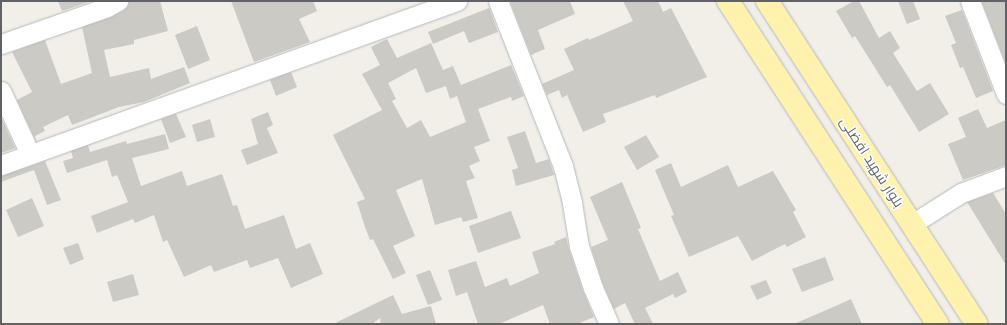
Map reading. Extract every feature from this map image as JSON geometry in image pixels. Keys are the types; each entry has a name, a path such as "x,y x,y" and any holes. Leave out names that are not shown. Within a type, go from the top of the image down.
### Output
{"main road":[{"path":"728,1 938,324"},
{"name":"بلوار شهید افضلی","path":"767,1 978,324"},
{"path":"899,263 926,245"}],"street":[{"path":"1,44 107,7 118,1"},
{"path":"1,165 457,1"},
{"path":"498,1 563,166 572,203 579,246 593,288 609,324"},
{"path":"970,1 1006,94"},
{"path":"1,91 30,154"},
{"path":"912,224 961,194 1006,176"}],"building":[{"path":"58,1 91,1 62,11"},
{"path":"129,1 160,1 168,31 134,40 134,44 104,50 110,77 149,68 151,79 184,67 190,83 144,102 119,107 72,125 68,115 43,127 45,131 35,136 36,141 17,100 32,92 12,52 45,40 61,84 92,73 82,27 111,17 123,11 128,6"},
{"path":"231,1 313,1 317,11 299,19 310,42 254,62"},
{"path":"510,1 570,1 575,14 538,30 545,49 531,55"},
{"path":"623,1 658,1 663,12 671,8 707,77 656,98 655,95 603,114 606,122 583,132 567,95 562,98 559,90 547,95 542,84 574,70 564,49 633,21"},
{"path":"854,1 859,1 879,38 890,31 900,48 893,53 917,91 930,83 949,114 919,132 890,85 887,87 855,36 852,38 836,11"},
{"path":"898,1 913,1 920,19 907,24"},
{"path":"1006,1 1006,64 982,2"},
{"path":"489,8 498,32 469,43 464,31 433,44 428,32"},
{"path":"962,10 993,91 976,98 963,67 960,68 951,45 956,43 945,16"},
{"path":"197,26 210,60 188,69 175,35"},
{"path":"387,39 397,58 431,43 443,70 453,66 461,85 511,65 524,96 512,101 511,97 478,109 490,141 474,147 480,161 469,166 475,178 466,181 478,218 463,222 461,217 435,225 422,179 396,190 415,236 393,246 406,273 393,279 373,239 370,240 357,202 365,199 333,135 382,110 362,74 380,65 371,47","holes":["416,68 426,93 446,86 450,99 457,96 466,122 430,137 421,120 407,128 392,101 396,99 388,83"]},
{"path":"291,72 297,87 276,96 270,80"},
{"path":"978,109 987,128 1006,120 1006,165 963,180 948,144 966,137 958,118"},
{"path":"268,112 273,125 267,128 278,153 247,165 241,150 258,144 251,119"},
{"path":"176,114 186,137 170,143 161,119"},
{"path":"1,117 15,148 1,153"},
{"path":"210,119 215,137 197,142 192,125"},
{"path":"525,131 536,163 549,159 554,175 516,186 512,170 518,168 507,137"},
{"path":"165,134 169,149 132,158 141,186 182,171 187,186 222,174 233,206 237,205 245,229 284,215 296,249 310,243 323,274 291,288 278,258 250,268 247,260 214,272 211,265 184,277 167,240 163,242 154,215 135,223 133,219 97,233 91,216 128,202 117,175 112,177 107,160 67,173 63,161 73,158 71,151 88,145 90,152 126,141 127,144"},
{"path":"646,135 659,157 637,170 624,147"},
{"path":"45,161 61,200 47,205 34,170 1,182 1,176"},
{"path":"671,163 681,187 728,165 738,187 773,171 796,210 793,212 806,237 787,247 785,244 752,261 738,236 689,257 671,216 674,215 655,170"},
{"path":"622,182 641,228 638,229 660,281 678,272 687,292 675,298 673,294 645,308 653,324 635,324 625,303 614,309 603,284 591,247 608,240 590,197"},
{"path":"993,193 1006,214 1006,265 967,202"},
{"path":"32,198 44,226 18,237 6,210"},
{"path":"511,211 521,238 478,253 469,226"},
{"path":"566,237 583,291 594,317 577,324 550,324 543,305 499,324 478,324 467,292 456,296 448,270 476,261 485,287 507,278 510,286 539,273 532,252 555,244 554,242"},
{"path":"78,243 84,259 70,265 63,248"},
{"path":"825,257 834,280 802,292 792,269"},
{"path":"430,270 442,300 428,305 416,275"},
{"path":"133,274 139,295 113,302 107,282"},
{"path":"766,280 772,293 757,300 750,286"},
{"path":"393,295 402,314 431,306 436,324 381,324 380,318 372,324 333,324"},
{"path":"851,299 862,324 794,324 840,304"}]}
